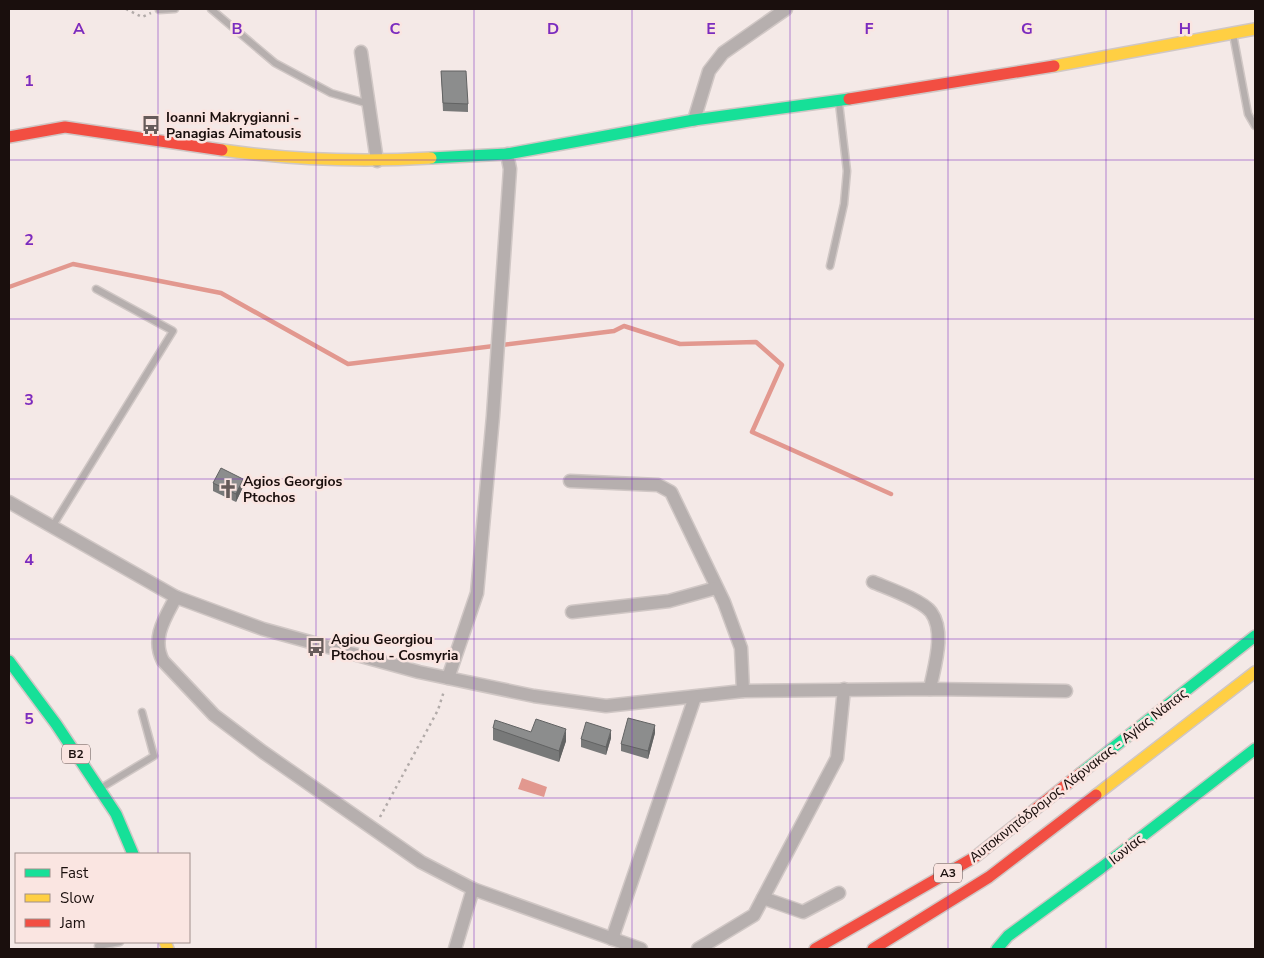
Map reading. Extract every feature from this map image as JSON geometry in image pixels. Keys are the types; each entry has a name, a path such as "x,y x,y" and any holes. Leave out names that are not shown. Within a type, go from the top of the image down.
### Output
{"main road":[{"path":"9,137 65,127 268,157 377,161 507,154 694,120 839,101 1026,71 1255,29"},
{"name":"Αυτοκινητόδρομος Λάρνακας - Αγίας Νάπας","path":"815,949 975,857 1255,636"},
{"name":"B2","path":"9,661 56,724 100,789 116,814 133,853"},
{"name":"Αυτοκινητόδρομος Λάρνακας - Αγίας Νάπας","path":"874,949 989,877 1255,672"},
{"name":"Ιωνίας","path":"997,949 1008,936 1101,868 1255,749"}],"street":[{"path":"694,120 709,72 723,53 786,9"},
{"path":"361,52 377,161"},
{"path":"448,678 477,593 497,356 510,169 507,154"},
{"path":"570,481 658,485 671,492 724,602 741,648 743,691"},
{"path":"9,502 176,597 264,629 420,672 534,696 606,706 743,691 844,689 1066,691"},
{"path":"873,582 921,604 931,611 937,624 938,641 930,689"},
{"path":"572,612 669,601 716,588"},
{"path":"176,597 159,631 159,652 163,661 214,715 263,752 421,862 473,889 641,949"},
{"path":"698,949 754,915 837,758 844,689"},
{"path":"612,939 694,697"},
{"path":"455,949 473,889"},
{"path":"763,898 803,912 839,893"}],"lane":[{"path":"159,10 175,9"},
{"path":"211,9 275,63 332,93 369,104"},
{"path":"1233,32 1248,114 1255,126"},
{"path":"830,266 844,204 846,171 839,101"},
{"path":"52,526 173,331 96,290"},
{"path":"100,789 154,756 142,712"},
{"path":"98,946 114,943"}],"path":[{"path":"126,9 142,17 159,10"},
{"path":"374,829 438,710 448,678"}],"shaded area":[{"path":"522,778 547,787 544,797 518,789"}],"building":[{"path":"441,71 466,71 468,104 443,103"},
{"path":"221,468 243,479 236,494 213,483"},
{"path":"628,718 655,725 648,751 621,744"},
{"path":"536,719 566,729 559,751 493,728 495,720 531,732"},
{"path":"586,722 611,730 606,747 581,739"}],"waterway":[{"path":"9,287 73,264 221,293 348,364 614,331 624,326 680,344 756,342 782,365 752,432 891,494"}],"traffic: fast":[{"path":"431,158 507,154 694,120 849,99"},
{"path":"1081,773 1255,636"},
{"path":"9,661 56,724 116,814 133,853"},
{"path":"997,949 1008,936 1101,868 1255,749"}],"traffic: slow":[{"path":"1054,66 1255,29"},
{"path":"222,150 274,156 327,159 431,158"},
{"path":"1096,795 1255,672"},
{"path":"165,943 168,949"}],"traffic: jam":[{"path":"849,99 1054,66"},
{"path":"9,137 65,127 222,150"},
{"path":"815,949 975,857 1081,773"},
{"path":"873,949 989,877 1096,795"}],"place":[{"name":"Ioanni Makrygianni - Panagias Aimatousis","path":"151,125"},
{"name":"Agios Georgios Ptochos","path":"228,489"},
{"name":"Agiou Georgiou Ptochou - Cosmyria","path":"316,647"}]}
